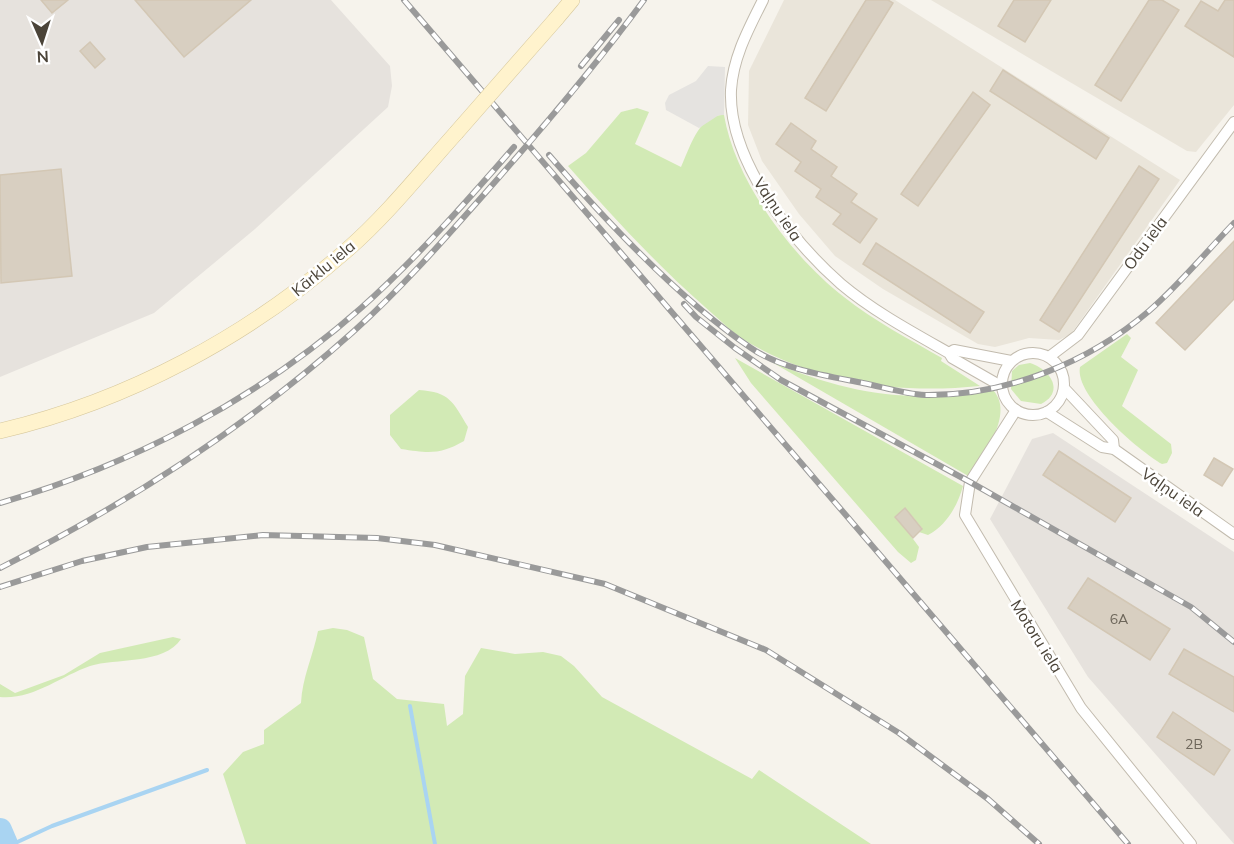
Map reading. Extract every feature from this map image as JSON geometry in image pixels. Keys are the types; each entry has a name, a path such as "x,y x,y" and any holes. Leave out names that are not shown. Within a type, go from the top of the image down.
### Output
{"street":[{"name":"Kārklu iela","path":"0,431 121,392 192,358 245,328 300,289 349,248 456,133 572,0"},
{"name":"Vaļņu iela","path":"763,0 742,44 733,72 731,91 735,127 743,153 756,179 802,245 841,284 910,331 949,352"},
{"name":"Odu iela","path":"1049,357 1078,335 1234,122"},
{"path":"1001,386 952,358 949,352 954,350 1011,361"},
{"path":"1030,353 1049,357 1062,373 1064,388 1055,406 1047,412 1026,415 1016,410 1008,404 1001,386 1006,368 1011,361 1030,353"},
{"path":"1047,412 1102,447 1114,449 1113,440 1064,388"},
{"name":"Motoru iela","path":"1016,410 970,482 965,515 1081,708 1191,844"},
{"name":"Vaļņu iela","path":"1114,449 1234,534"}],"shaded area":[{"path":"0,0 331,0 390,66 392,86 388,107 255,229 154,313 0,377"},
{"path":"784,0 895,0 1180,180 1071,334 1059,340 1029,338 995,347 978,344 883,289 835,256 799,214 762,161 748,125 749,71"},
{"path":"931,0 1234,0 1234,105 1196,152 1187,151"},
{"path":"708,66 725,67 724,115 719,115 699,128 666,110 665,103 669,95 696,81"},
{"path":"1053,433 1234,552 1234,844 1088,677 990,519 1032,439"}],"green space":[{"path":"637,108 649,112 635,144 681,167 702,126 715,116 724,115 730,140 753,191 786,239 805,261 855,306 942,358 941,361 980,386 891,387 834,377 778,358 733,332 651,256 568,166 586,153 621,112"},
{"path":"1127,334 1131,338 1121,357 1138,370 1122,406 1171,444 1172,453 1167,463 1162,464 1124,435 1097,407 1081,379 1080,367"},
{"path":"735,358 963,486 950,514 928,535 919,532 922,528 905,508 896,516 919,547 916,560 911,563 898,552 751,383"},
{"path":"770,361 825,381 879,393 934,396 993,390 999,400 1001,411 999,422 989,446 970,477"},
{"path":"1030,363 1048,375 1054,387 1048,399 1041,404 1021,401 1011,389 1012,371 1019,365"},
{"path":"419,390 438,393 454,405 468,427 464,441 448,449 434,452 401,449 390,435 390,415"},
{"path":"333,628 347,630 364,637 373,679 397,699 444,704 447,726 463,714 465,676 481,648 515,654 543,652 561,656 574,666 602,697 752,779 759,770 871,844 246,844 223,774 243,752 264,744 264,730 301,703 303,685 318,631"},
{"path":"173,637 181,639 163,653 151,657 90,666 24,695 0,697 0,684 15,693 64,675 100,653"}],"building":[{"path":"41,0 68,0 52,13"},
{"path":"135,0 251,0 184,57"},
{"path":"866,0 888,0 893,3 826,111 805,98"},
{"path":"1014,0 1051,0 1025,42 998,26"},
{"path":"1149,0 1162,0 1179,10 1121,101 1095,85"},
{"path":"1225,0 1234,0 1234,57 1185,26 1201,1 1218,11"},
{"path":"90,42 105,59 95,68 80,51"},
{"path":"1003,70 1109,138 1096,159 990,91"},
{"path":"973,92 990,105 918,206 901,194"},
{"path":"791,123 816,141 811,149 837,167 831,176 857,194 851,202 877,219 860,243 833,224 841,214 816,197 821,189 795,171 801,162 776,144"},
{"path":"1139,166 1159,179 1059,332 1040,320"},
{"path":"61,169 72,276 1,283 0,175"},
{"path":"1234,241 1234,299 1185,350 1156,323"},
{"path":"876,243 984,312 970,333 863,264"},
{"path":"1059,451 1131,498 1115,522 1043,475"},
{"path":"1214,458 1233,469 1222,486 1204,475"},
{"path":"905,508 922,529 913,538 895,517"},
{"path":"1088,578 1170,629 1150,660 1068,608"},
{"path":"1184,649 1234,677 1234,712 1169,674"},
{"path":"1173,712 1230,750 1214,775 1157,737"}],"waterway":[{"path":"410,706 435,844"},
{"path":"13,844 52,826 207,770"},
{"path":"0,830 6,844"}],"railway":[{"path":"404,0 1128,844"},
{"path":"0,568 94,517 184,462 271,400 354,331 426,259 513,161 590,70 644,0"},
{"path":"581,66 619,20"},
{"path":"0,503 98,469 145,449 236,400 280,372 361,308 401,270 514,147"},
{"path":"549,155 644,258 697,307 751,348 776,361 805,371 925,395 986,390 1015,383 1073,361 1100,346 1125,330 1160,301 1234,223"},
{"path":"684,304 696,317 735,348 781,380 970,482 1191,607 1234,642"},
{"path":"0,587 82,561 147,547 263,535 377,538 435,545 605,584 766,650 899,733 988,799 1039,844"}]}
